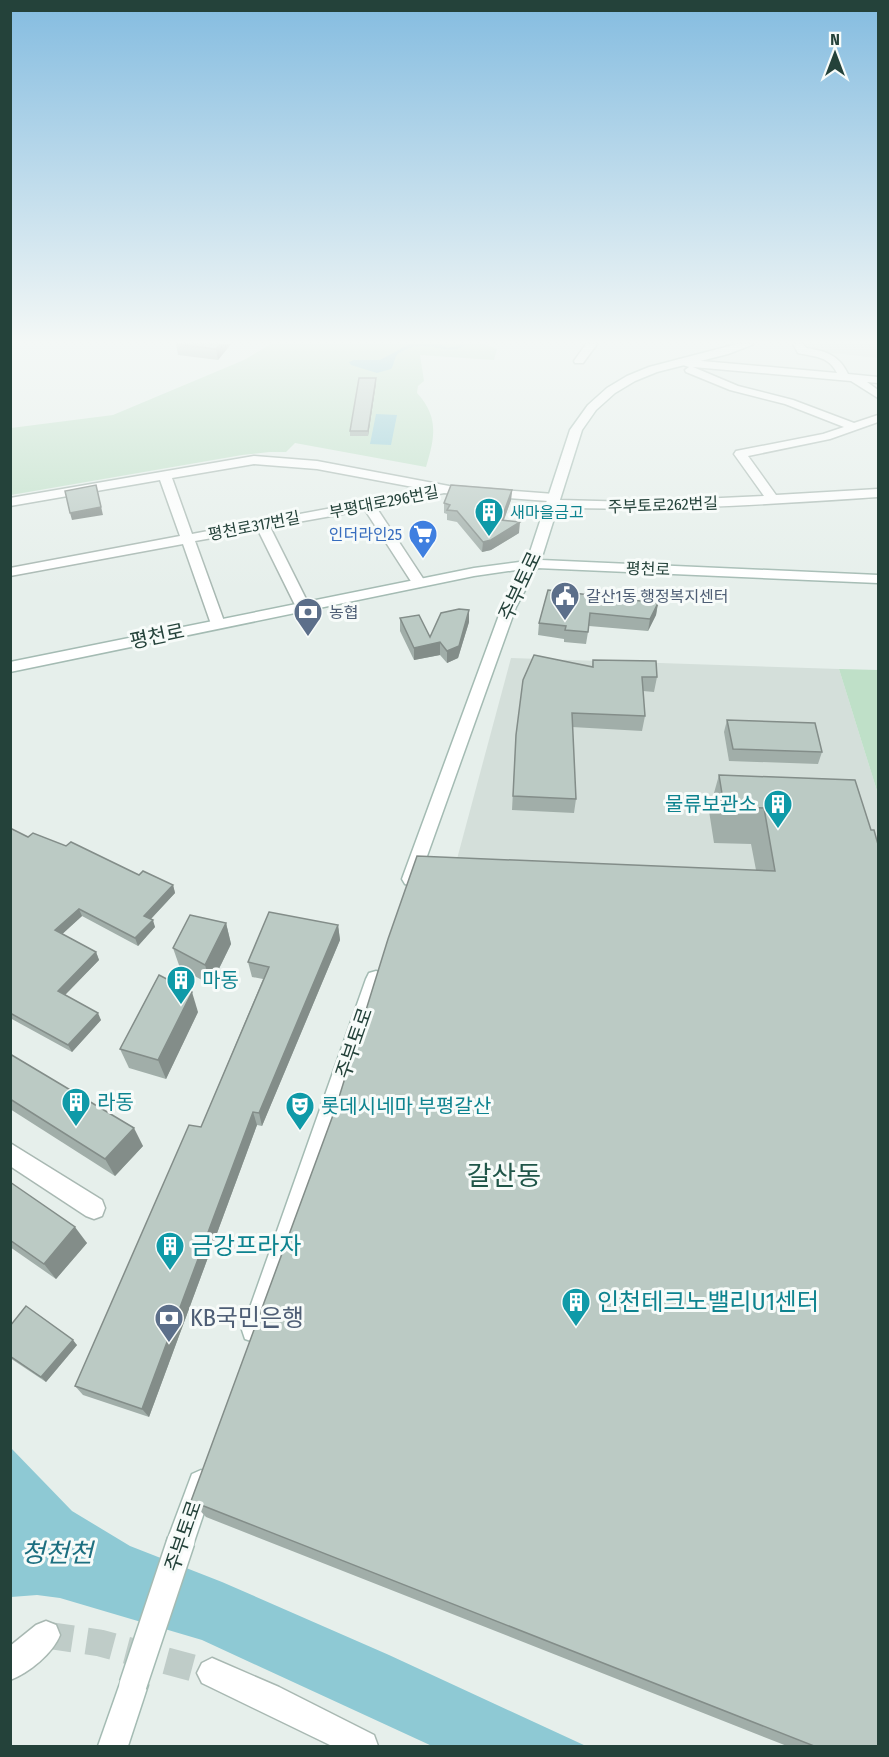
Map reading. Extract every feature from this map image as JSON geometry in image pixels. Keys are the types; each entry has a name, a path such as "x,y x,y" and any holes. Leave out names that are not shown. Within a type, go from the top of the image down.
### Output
{"street":[{"name":"주부토로","path":"403,902 509,607 533,564 578,426"},
{"path":"772,498 740,454 826,437 855,427"},
{"name":"부평대로296번길","path":"10,502 254,460 316,465 449,490 554,501"},
{"name":"평천로317번길","path":"165,476 219,624"},
{"name":"부평대로296번길","path":"319,514 449,490"},
{"name":"주부토로262번길","path":"554,501 643,507 879,493"},
{"path":"368,505 419,583"},
{"name":"평천로317번길","path":"10,572 319,514"},
{"path":"262,525 303,607"},
{"name":"평천로","path":"10,667 474,572 533,564 879,579"},
{"name":"주부토로","path":"246,1354 382,963"},
{"path":"10,1153 94,1208"},
{"name":"주부토로","path":"113,1746 207,1466"},
{"path":"10,1650 46,1635 10,1666"},
{"path":"212,1673 268,1698 363,1746"}],"shaded area":[{"path":"511,658 839,669 878,794 878,905 450,885"}],"green space":[{"path":"27,426 433,426 433,437 426,467 295,443 286,452 242,455 11,495 11,428"},
{"path":"839,669 878,670 878,794"}],"water":[{"path":"374,426 395,426 391,445 370,444"},
{"name":"청천천","path":"10,1447 72,1511 130,1546 222,1582 389,1655 586,1746 432,1746 202,1640 60,1598 37,1595 11,1597"}],"building":[{"path":"351,426 369,426 368,431 350,431"},
{"path":"96,485 101,507 70,513 65,491"},
{"path":"451,485 512,490 501,520 520,522 491,540 483,542 457,511 447,510 450,505 444,503"},
{"path":"548,590 658,603 650,619 590,613 588,632 565,630 566,626 539,623"},
{"path":"459,609 469,610 459,646 447,651 440,642 414,648 400,618 419,615 430,637 441,613"},
{"path":"534,655 593,667 593,660 656,661 657,677 642,677 645,716 572,713 576,799 513,796 516,735 523,680"},
{"path":"727,720 815,723 822,752 733,749"},
{"name":"인천테크노밸리U1센터","path":"719,775 855,780 879,848 879,1746 814,1746 191,1501 336,1107 388,939 417,856 775,871 764,808 724,806"},
{"path":"10,828 28,837 33,833 66,846 71,842 139,875 143,871 173,885 144,916 153,920 135,938 79,909 55,930 96,952 58,991 98,1013 68,1045 10,1013"},
{"path":"269,912 338,925 259,1113 253,1112 142,1409 75,1386 189,1125 201,1127 269,967 248,962"},
{"path":"190,915 226,923 205,965 173,948"},
{"path":"159,975 192,992 158,1060 120,1049"},
{"name":"라동","path":"10,1054 134,1128 105,1159 10,1099"},
{"path":"10,1182 75,1227 44,1264 10,1240"},
{"path":"26,1306 73,1340 41,1377 10,1356 10,1326"}],"tunnel":[{"path":"46,1635 100,1643 212,1673"}],"place":[{"name":"새마을금고","path":"489,538"},
{"name":"인더라인25","path":"423,560"},
{"name":"갈산1동 행정복지센터","path":"565,622"},
{"name":"농협","path":"308,638"},
{"name":"물류보관소","path":"778,830"},
{"name":"마동","path":"181,1006"},
{"name":"라동","path":"76,1128"},
{"name":"롯데시네마 부평갈산","path":"300,1132"},
{"name":"금강프라자","path":"170,1272"},
{"name":"인천테크노밸리U1센터","path":"576,1328"},
{"name":"KB국민은행","path":"169,1344"}],"district":[{"name":"갈산동","path":"504,1176"}]}
